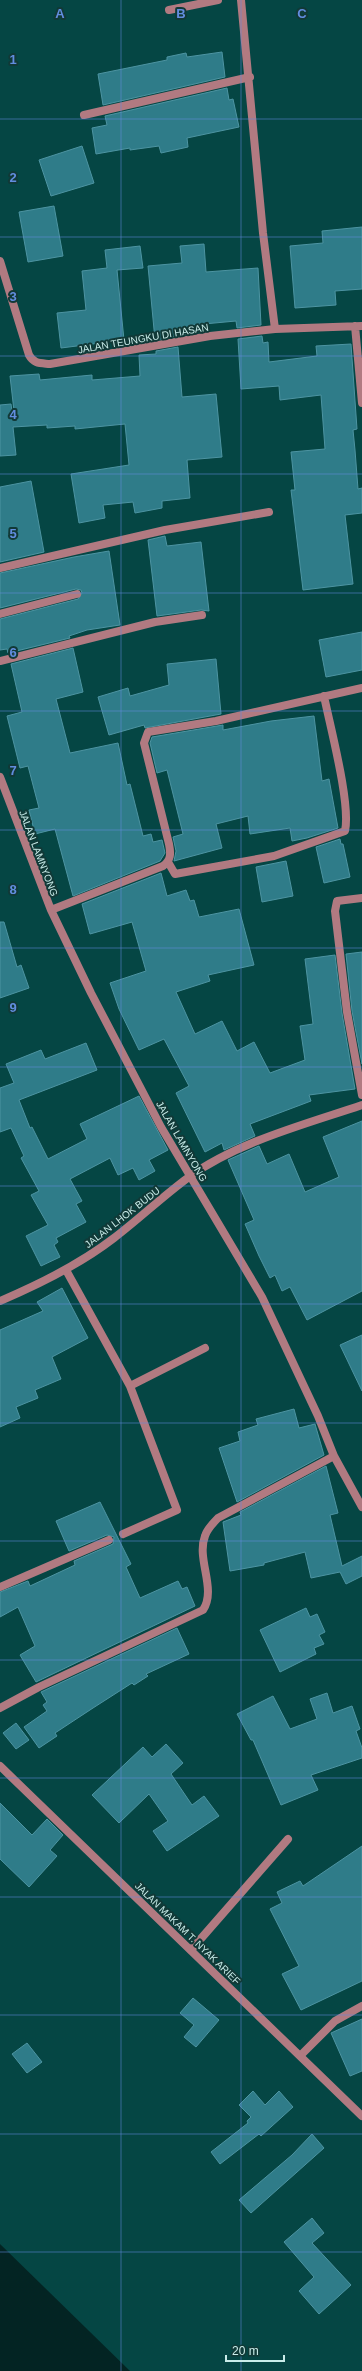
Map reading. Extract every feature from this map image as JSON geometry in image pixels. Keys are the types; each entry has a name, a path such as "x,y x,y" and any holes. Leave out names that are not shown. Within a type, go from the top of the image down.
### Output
{"street":[{"path":"169,10 218,0"},
{"path":"241,0 250,77 263,233 275,329"},
{"path":"84,115 250,77"},
{"name":"JALAN TEUNGKU DI HASAN","path":"0,261 29,355 32,361 37,363 50,364 210,336 275,329 358,326"},
{"path":"358,326 362,403"},
{"path":"0,568 165,530 269,512"},
{"path":"0,614 77,594"},
{"path":"0,660 154,622 202,615"},
{"path":"50,910 163,866 168,862 171,854 169,844 144,743 148,732 216,721 362,688"},
{"path":"168,862 175,874 204,870 274,856 345,831 347,823 345,804 324,696"},
{"name":"JALAN LAMNYONG","path":"0,777 50,910 94,1000 161,1127 262,1297 318,1416 334,1456 362,1507"},
{"path":"362,898 338,901 335,911 347,1012 362,1095"},
{"name":"JALAN LHOK BUDU","path":"0,1301 66,1270 113,1239 190,1176 251,1143 362,1106"},
{"path":"66,1270 130,1386 176,1510 123,1534"},
{"path":"130,1386 205,1348"},
{"path":"0,1708 39,1687 203,1610 208,1595 203,1543 209,1527 218,1518 334,1456"},
{"path":"0,1587 109,1540"},
{"name":"JALAN MAKAM T. NYAK ARIEF","path":"0,1766 301,2055 362,2116"},
{"path":"191,1950 288,1839"},
{"path":"301,2055 335,2021 362,2006"}],"water":[{"path":"0,2244 130,2371 0,2371"}],"building":[{"path":"222,52 225,77 103,105 98,74 167,60 167,57 186,53 187,57"},
{"path":"227,88 229,100 233,99 239,127 187,138 188,147 161,153 159,146 130,150 130,148 96,154 92,128 107,125 105,116"},
{"path":"82,146 94,183 51,196 39,160"},
{"path":"54,206 63,256 28,262 19,212"},
{"path":"362,227 362,289 335,291 336,305 295,308 290,246 323,243 322,231"},
{"path":"204,244 206,272 258,268 261,325 237,328 236,321 193,325 193,333 155,340 148,266 182,263 180,246"},
{"path":"140,246 143,268 117,270 124,340 61,348 57,313 86,310 82,271 107,268 105,250"},
{"path":"262,336 263,343 268,342 269,362 317,356 316,346 351,344 357,429 353,430 358,489 362,488 362,513 345,515 353,584 303,590 291,490 295,490 291,452 325,449 321,395 280,400 279,386 241,389 238,339"},
{"path":"178,347 182,397 216,394 222,457 187,460 190,498 162,501 162,508 135,513 133,502 103,505 105,518 79,523 71,474 129,465 125,424 75,429 75,426 47,428 47,425 13,427 16,455 0,456 0,405 11,404 12,411 14,411 10,376 39,374 40,380 92,375 92,380 140,376 139,355 156,354 156,351"},
{"path":"31,481 44,552 0,562 0,487"},
{"path":"165,536 167,546 201,542 209,611 201,610 157,616 148,540"},
{"path":"109,551 120,625 87,630 69,636 70,638 8,653 7,649 0,650 0,619 78,599 82,593 81,590 76,589 0,608 0,573"},
{"path":"362,632 362,670 326,677 319,640"},
{"path":"73,648 83,692 56,699 70,753 118,743 127,785 130,784 143,836 151,834 153,842 162,840 165,853 160,861 73,896 55,829 35,834 29,810 39,808 28,766 20,768 7,716 22,712 11,664"},
{"path":"216,659 221,714 145,728 144,725 109,735 98,697 128,688 130,696 169,685 167,664"},
{"path":"314,716 322,781 329,779 338,828 292,841 290,828 250,834 248,816 216,824 222,848 174,861 176,851 173,837 183,834 167,770 157,773 150,743 152,737 223,725 223,730 271,721"},
{"path":"340,839 341,844 343,844 350,877 324,883 316,847"},
{"path":"286,861 293,896 262,902 256,867"},
{"path":"161,873 167,896 186,890 190,901 194,900 199,917 239,909 254,965 208,975 210,981 176,992 195,1034 222,1021 237,1051 254,1042 270,1073 305,1060 300,1026 313,1024 305,959 335,955 342,1013 355,1089 309,1095 311,1101 250,1124 255,1136 224,1150 222,1143 205,1152 176,1093 189,1086 164,1039 139,1050 119,1009 110,983 146,971 132,922 90,934 82,904"},
{"path":"0,922 4,922 17,967 21,965 29,988 0,998"},
{"path":"362,952 362,1064 352,1011 346,954"},
{"path":"86,1043 97,1070 19,1100 30,1128 32,1127 48,1159 87,1139 80,1124 139,1096 168,1150 149,1160 155,1171 139,1180 133,1168 118,1175 110,1158 70,1179 82,1201 76,1204 86,1222 56,1238 58,1242 54,1245 60,1257 41,1266 26,1236 48,1225 31,1195 39,1191 21,1158 24,1156 11,1128 0,1132 0,1088 14,1083 6,1064 41,1050 45,1059"},
{"path":"362,1121 362,1291 307,1320 290,1287 282,1291 275,1275 270,1278 259,1256 245,1224 254,1220 228,1160 259,1146 267,1164 289,1154 305,1192 339,1177 323,1137"},
{"path":"62,1288 88,1338 52,1357 61,1379 35,1390 38,1398 16,1407 20,1418 0,1427 0,1330 43,1311 37,1302"},
{"path":"362,1335 362,1391 340,1345"},
{"path":"294,1409 299,1428 315,1424 324,1455 237,1502 219,1448 240,1441 238,1432 258,1425 256,1419"},
{"path":"326,1466 338,1513 330,1515 342,1566 362,1556 362,1576 346,1584 340,1572 311,1578 305,1552 264,1563 264,1565 230,1571 223,1522 241,1515 240,1512"},
{"path":"100,1502 131,1564 126,1567 140,1598 178,1581 182,1589 187,1587 195,1606 36,1682 20,1655 35,1646 18,1607 0,1617 0,1592 28,1581 30,1586 75,1565 74,1561 113,1544 114,1537 107,1535 69,1551 56,1521"},
{"path":"306,1608 310,1617 317,1614 325,1632 319,1635 324,1644 314,1648 316,1654 280,1672 260,1630"},
{"path":"177,1628 189,1654 146,1674 148,1676 134,1685 132,1683 55,1733 57,1736 39,1748 24,1727 47,1711 43,1705 47,1702 41,1692"},
{"path":"327,1693 333,1713 352,1706 360,1729 356,1731 362,1748 362,1758 311,1775 318,1790 281,1805 253,1740 251,1740 237,1714 273,1696 290,1729 317,1719 310,1699"},
{"path":"16,1723 29,1740 16,1749 3,1733"},
{"path":"166,1744 183,1763 171,1774 192,1805 204,1796 219,1816 167,1851 153,1831 168,1821 149,1794 119,1823 92,1795 143,1747 152,1757"},
{"path":"0,1803 32,1835 47,1819 63,1835 50,1850 57,1856 29,1887 0,1859"},
{"path":"362,1846 362,1981 301,2010 282,1974 299,1966 270,1909 282,1903 277,1892 300,1881 303,1886"},
{"path":"193,1998 219,2020 196,2047 184,2037 194,2025 180,2013"},
{"path":"362,2019 362,2071 350,2076 331,2033"},
{"path":"27,2043 42,2062 27,2073 12,2054"},
{"path":"253,2091 265,2105 279,2091 293,2107 261,2136 259,2134 220,2164 211,2152 248,2123 247,2121 251,2117 239,2105"},
{"path":"312,2134 324,2148 251,2213 239,2200 292,2155"},
{"path":"312,2218 324,2233 312,2243 351,2285 319,2314 299,2291 314,2277 284,2242"}]}
